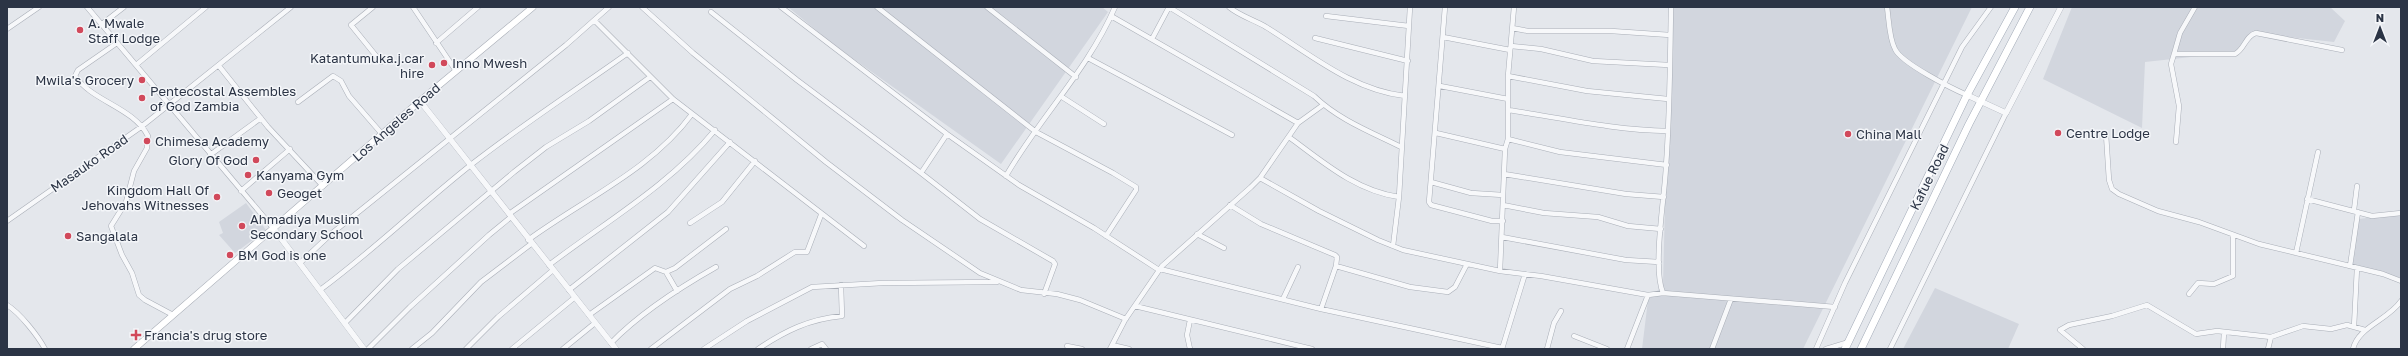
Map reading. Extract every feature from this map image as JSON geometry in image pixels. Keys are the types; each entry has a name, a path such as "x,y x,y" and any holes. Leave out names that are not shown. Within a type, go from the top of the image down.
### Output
{"main road":[{"name":"Los Angeles Road","path":"134,349 420,101 533,7"},
{"name":"Kafue Road","path":"1847,346 1967,95 2015,7"},
{"name":"Kafue Road","path":"1861,349 1981,102 2030,7"}],"street":[{"path":"7,29 39,7"},
{"path":"87,7 210,155 274,229 364,349"},
{"path":"102,24 124,7"},
{"path":"136,65 206,7"},
{"name":"Masauko Road","path":"7,221 141,127 219,66 290,7"},
{"path":"373,7 351,25 381,62"},
{"path":"413,7 456,71"},
{"path":"436,43 478,7"},
{"path":"300,263 331,234 350,221 449,138 595,21 609,7"},
{"path":"642,7 693,52 826,162 928,238 980,273 1021,290 1044,294 1057,294 1080,300 1126,319"},
{"path":"781,7 947,134 1006,176 1041,199 1106,236 1159,269 1321,309 1502,349 1525,274"},
{"path":"877,7 971,83 1036,132 1113,173 1136,188 1106,236"},
{"path":"987,7 1076,77"},
{"path":"1006,176 1076,77 1088,58 1115,7"},
{"path":"1152,39 1169,7 1314,96 1323,105 1349,121 1401,147"},
{"path":"1229,7 1261,24 1348,79 1380,92 1405,96"},
{"path":"1393,246 1400,197 1401,147 1408,61 1410,7"},
{"path":"1445,7 1440,86 1429,201 1431,205 1492,221 1503,221"},
{"path":"1500,271 1505,149 1508,139 1508,76 1514,7"},
{"path":"1663,293 1660,287 1659,262 1668,130 1671,7"},
{"path":"1888,7 1895,50 1899,55 1945,85 2006,113"},
{"path":"1816,349 1845,283 1945,85 1962,47 1991,7"},
{"path":"1890,349 2006,113 2061,7"},
{"path":"2176,142 2179,106 2171,64 2180,32 2195,7"},
{"path":"711,12 797,80 921,172 980,219 1053,260 1055,264 1044,294"},
{"path":"1111,16 1298,123"},
{"path":"1326,16 1409,26"},
{"path":"595,21 672,99 715,130 821,215 864,246"},
{"path":"1512,28 1528,31 1611,31 1670,35"},
{"path":"2174,54 2235,54 2239,52 2249,36 2256,33 2342,50"},
{"path":"1443,37 1510,48 1541,49 1593,61 1669,65"},
{"path":"1315,38 1408,61"},
{"path":"117,43 78,70 75,76 90,91 119,109 141,127 148,136 147,148 134,171 126,202 111,226 122,256 132,273 139,295 145,300 173,315"},
{"path":"320,290 356,264 471,165 505,138 628,53"},
{"path":"1088,58 1232,135"},
{"path":"219,66 261,118 323,186"},
{"path":"298,102 333,76 341,81 349,96 382,134"},
{"path":"1508,76 1587,90 1668,99"},
{"path":"345,324 398,269 491,191 546,147 588,121 650,77"},
{"path":"1440,86 1508,99"},
{"path":"1062,96 1104,124"},
{"path":"368,349 406,310 510,216 672,99"},
{"path":"420,101 471,165 529,242 616,349"},
{"path":"1129,349 1111,347 1126,319 1159,269 1260,178 1298,123 1323,105"},
{"path":"1508,110 1559,120 1613,126 1627,130 1668,130"},
{"path":"412,349 432,333 481,282 565,213 616,183 648,159 672,139 692,114"},
{"path":"210,155 261,118"},
{"path":"549,265 650,190 696,152 715,130"},
{"path":"1436,133 1505,149"},
{"path":"921,172 947,134"},
{"path":"2106,134 2107,170 2112,189 2150,208 2199,222 2233,235 2401,281"},
{"path":"1289,137 1352,181 1376,192 1400,197"},
{"path":"1508,139 1560,152 1666,165"},
{"path":"569,290 668,212 730,142"},
{"path":"241,191 290,149"},
{"path":"2296,253 2318,152"},
{"path":"690,223 722,202 755,161"},
{"path":"1504,174 1626,194 1664,197"},
{"path":"1260,178 1307,205 1393,246 1466,264 1648,295 1663,293 1835,307"},
{"path":"1431,182 1472,193 1503,195"},
{"path":"2350,266 2357,186"},
{"path":"2307,199 2372,216 2401,213"},
{"path":"1230,205 1261,224 1336,255 1336,266 1321,309"},
{"path":"1503,205 1544,213 1598,218 1628,226 1661,229"},
{"path":"651,349 730,289 757,276 795,252 807,252 821,215"},
{"path":"666,272 675,268 726,229"},
{"path":"1197,234 1224,248"},
{"path":"2189,294 2198,283 2214,284 2233,276 2233,235"},
{"path":"1502,236 1626,260 1659,262"},
{"path":"1336,266 1404,285 1448,292 1455,287 1466,264"},
{"path":"611,343 633,322 677,291 716,267"},
{"path":"1283,299 1298,267"},
{"path":"589,315 653,269 657,268 666,272 677,291"},
{"path":"2354,327 2357,268"},
{"path":"466,349 498,317 553,270"},
{"path":"704,349 747,320 805,289 841,285 999,282"},
{"path":"758,349 796,326 820,319 842,316 841,285"},
{"path":"1627,349 1648,295"},
{"path":"512,349 574,298"},
{"path":"1712,349 1731,299"},
{"path":"2353,349 2358,336 2385,317 2401,301"},
{"path":"7,305 22,317 25,325 45,349"},
{"path":"2083,349 2060,330 2069,325 2112,316 2147,305 2188,331 2196,334 2224,332 2270,337 2303,326 2331,329 2343,325 2366,330"},
{"path":"1135,306 1312,349"},
{"path":"1546,349 1554,323 1561,311"},
{"path":"1190,320 1187,336 1190,349"},
{"path":"563,349 595,323"},
{"path":"2223,349 2224,332"},
{"path":"1574,336 1607,349"},
{"path":"2268,349 2270,337"},
{"path":"811,349 822,344 826,349"},
{"path":"1067,346 1082,349"},
{"path":"1826,349 1847,346"}],"shaded area":[{"path":"788,7 1102,7 1108,12 1001,164 834,45"},
{"path":"1670,7 1972,7 1803,349 1642,349 1648,300 1663,285"},
{"path":"2072,7 2330,7 2345,21 2334,42 2250,33 2237,52 2145,62 2142,128 2043,79"},
{"name":"Ahmadiya Muslim Secondary School","path":"246,203 266,230 235,253 219,235 223,233 219,222"},
{"path":"2401,214 2401,278 2352,264 2358,219"},
{"path":"1935,288 2019,324 2008,349 1903,349"}],"place":[{"name":"A. Mwale Staff Lodge","path":"80,30"},
{"name":"Inno Mwesh","path":"444,63"},
{"name":"Katantumuka.j.car hire","path":"432,65"},
{"name":"Mwila's Grocery","path":"142,80"},
{"name":"Pentecostal Assembles of God Zambia","path":"142,98"},
{"name":"Centre Lodge","path":"2058,133"},
{"name":"China Mall","path":"1848,134"},
{"name":"Chimesa Academy","path":"147,141"},
{"name":"Glory Of God","path":"256,160"},
{"name":"Kanyama Gym","path":"248,175"},
{"name":"Geoget","path":"269,193"},
{"name":"Kingdom Hall Of Jehovahs Witnesses","path":"217,197"},
{"name":"Ahmadiya Muslim Secondary School","path":"242,226"},
{"name":"Sangalala","path":"68,236"},
{"name":"BM God is one","path":"230,255"},
{"name":"Francia's drug store","path":"136,335"}]}
